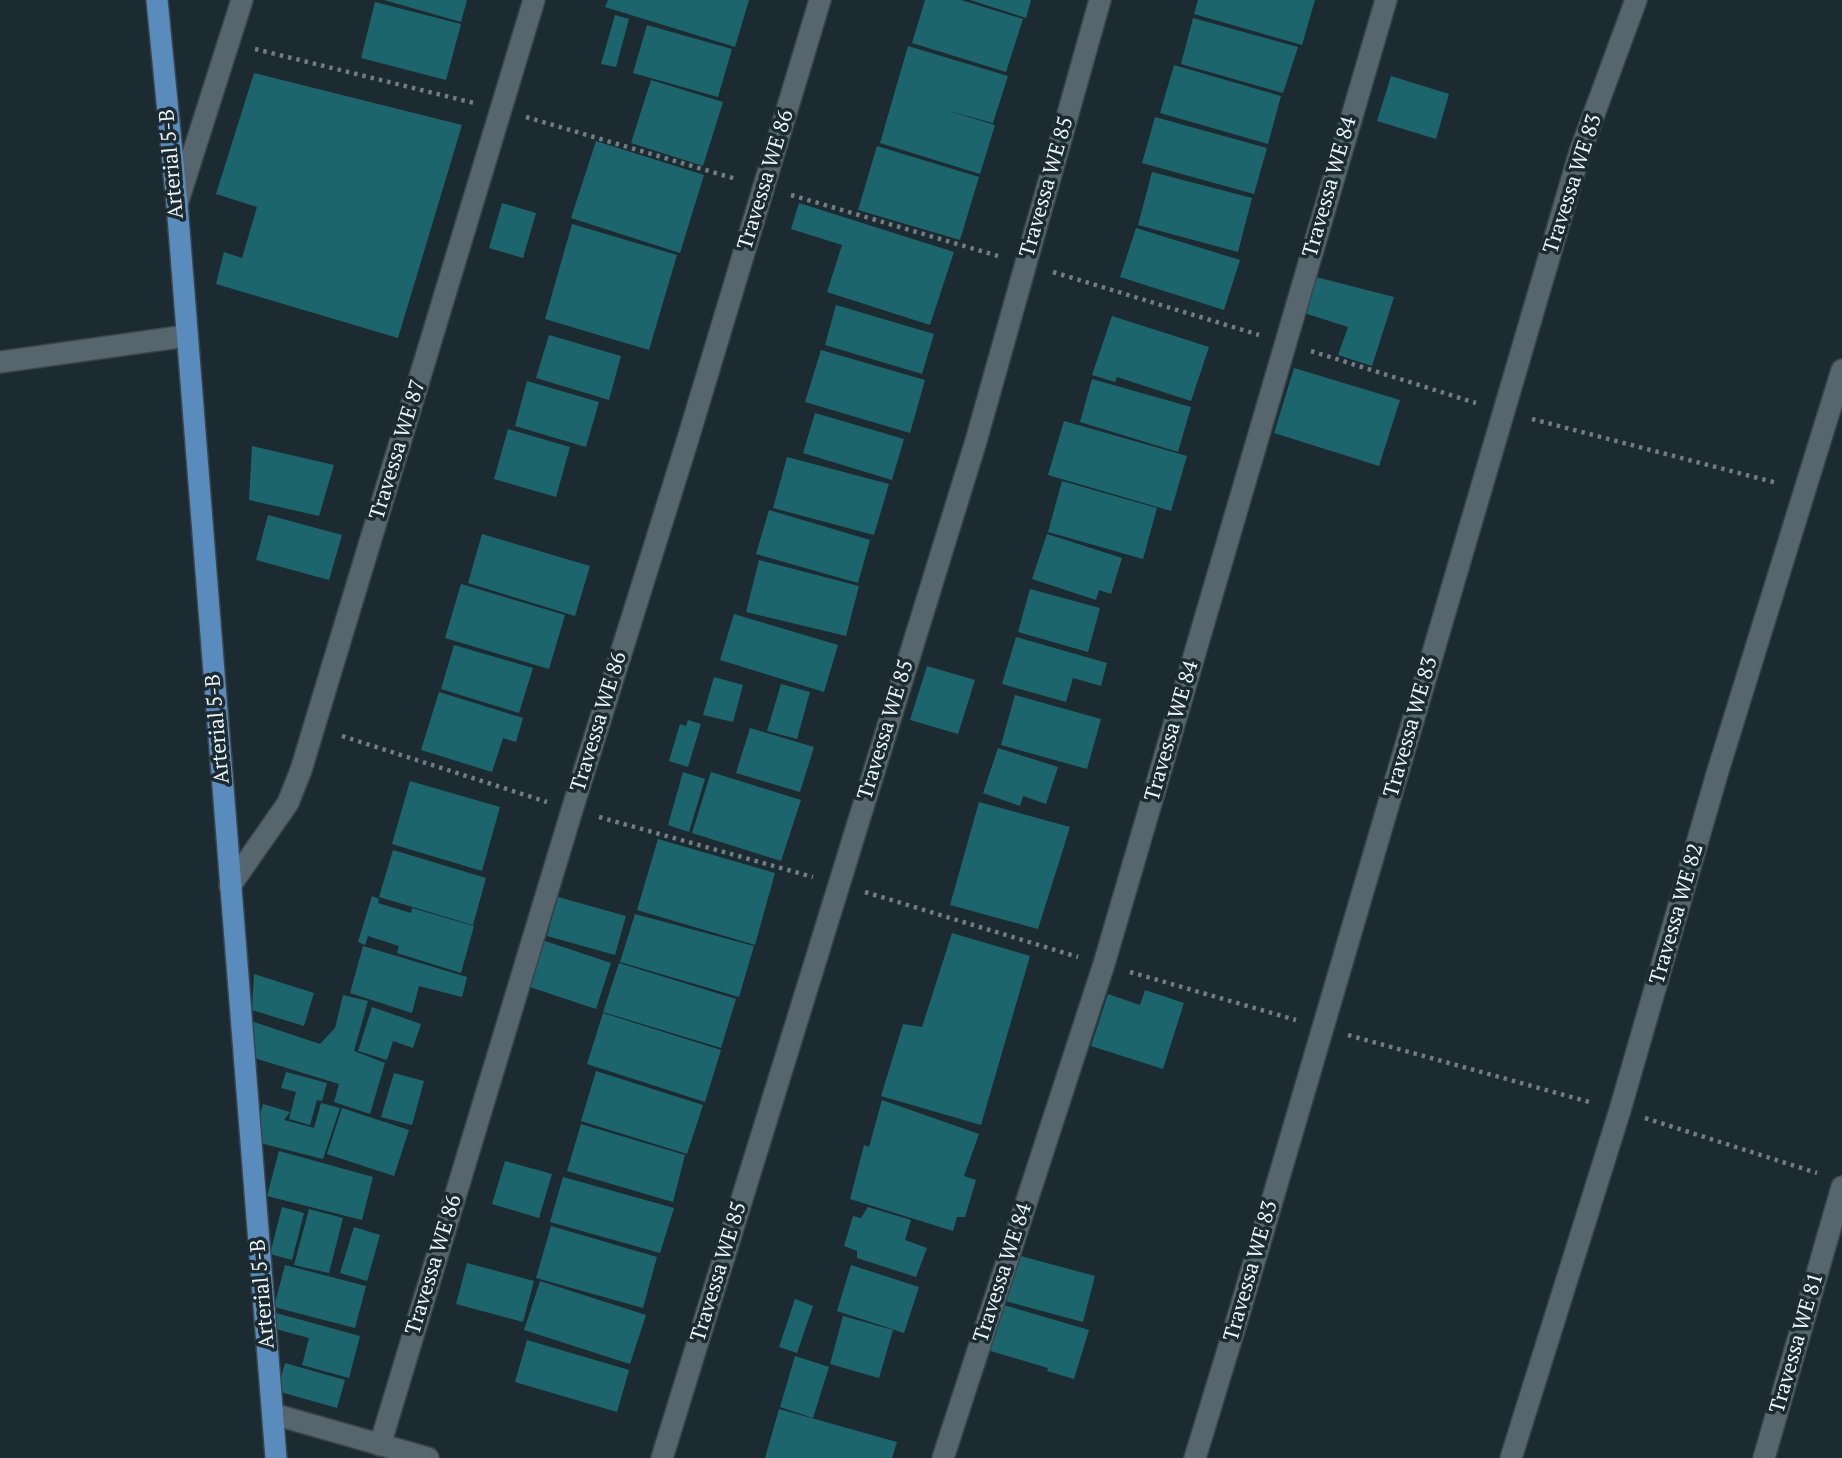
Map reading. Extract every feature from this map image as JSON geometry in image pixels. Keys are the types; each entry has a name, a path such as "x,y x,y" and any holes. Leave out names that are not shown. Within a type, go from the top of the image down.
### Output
{"main road":[{"name":"Arterial 5-B","path":"156,0 177,204 276,1458"}],"street":[{"path":"177,204 242,0"},
{"name":"Travessa WE 87","path":"230,886 288,803 301,770 534,0"},
{"name":"Travessa WE 86","path":"380,1445 820,0"},
{"name":"Travessa WE 85","path":"662,1458 976,441 1100,0"},
{"name":"Travessa WE 84","path":"943,1458 1104,964 1386,0"},
{"name":"Travessa WE 83","path":"1195,1458 1580,152 1636,0"},
{"path":"0,362 186,336"},
{"name":"Travessa WE 82","path":"1511,1458 1620,1110 1721,761 1842,370"},
{"name":"Travessa WE 81","path":"1764,1458 1842,1187"},
{"path":"273,1414 428,1458"}],"building":[{"path":"384,0 467,0 461,22"},
{"path":"608,0 749,0 735,47 605,7"},
{"path":"925,0 961,0 1023,19 1006,72 912,43"},
{"path":"970,0 1031,0 1026,18"},
{"path":"1198,0 1315,0 1302,45 1194,14"},
{"path":"375,2 461,24 446,80 361,58"},
{"path":"615,15 629,19 616,67 601,64"},
{"path":"1193,18 1298,47 1283,93 1181,64"},
{"path":"647,25 732,49 718,97 633,73"},
{"path":"908,46 1008,76 993,123 945,110 995,125 980,174 880,143"},
{"path":"1174,65 1281,96 1268,144 1160,113"},
{"path":"254,73 462,125 398,338 216,284 224,252 242,258 257,207 216,194"},
{"path":"1391,76 1449,94 1436,139 1377,121"},
{"path":"651,80 723,102 703,166 631,143"},
{"path":"1155,117 1267,148 1254,194 1142,163"},
{"path":"596,141 704,175 680,253 571,218"},
{"path":"877,146 979,177 960,240 858,210"},
{"path":"1152,172 1252,198 1238,252 1138,225"},
{"path":"502,203 536,213 523,258 489,248"},
{"path":"799,203 954,252 930,325 827,292 842,245 791,229"},
{"path":"572,224 677,255 649,350 545,319"},
{"path":"1136,228 1240,260 1224,310 1120,277"},
{"path":"1316,277 1394,297 1372,366 1338,355 1348,327 1301,312"},
{"path":"836,305 934,334 922,374 825,345"},
{"path":"1112,316 1209,347 1191,401 1117,377 1115,382 1092,375"},
{"path":"549,335 621,356 609,400 536,378"},
{"path":"821,350 925,380 910,433 805,402"},
{"path":"1294,368 1400,400 1379,466 1274,433"},
{"path":"1092,379 1191,407 1178,452 1080,422"},
{"path":"527,381 599,402 586,447 515,426"},
{"path":"815,413 904,439 892,480 803,453"},
{"path":"1064,421 1187,456 1171,511 1048,475"},
{"path":"508,429 570,447 556,497 494,479"},
{"path":"252,446 334,465 319,516 249,500"},
{"path":"787,457 889,484 874,535 773,508"},
{"path":"1062,481 1157,508 1143,559 1048,532"},
{"path":"769,510 870,540 858,583 756,554"},
{"path":"268,515 342,535 329,580 256,560"},
{"path":"482,534 590,566 575,616 468,583"},
{"path":"1047,534 1122,558 1111,594 1099,590 1096,600 1032,579"},
{"path":"759,560 859,586 846,636 746,612"},
{"path":"461,584 565,615 549,669 445,638"},
{"path":"1030,589 1100,608 1088,652 1018,632"},
{"path":"734,614 838,645 824,692 720,660"},
{"path":"1016,637 1107,663 1101,686 1073,678 1066,702 1002,684"},
{"path":"454,645 533,668 519,713 441,689"},
{"path":"927,666 975,680 958,734 910,720"},
{"path":"714,677 743,685 733,722 703,715"},
{"path":"781,684 810,692 797,739 767,731"},
{"path":"439,692 523,718 516,742 503,738 492,772 421,750"},
{"path":"1015,695 1101,719 1087,769 1001,745"},
{"path":"688,720 701,724 688,767 669,761 680,724 686,726"},
{"path":"750,728 814,747 800,792 736,773"},
{"path":"998,748 1058,767 1046,804 1023,796 1020,806 983,793"},
{"path":"683,772 705,779 689,832 668,825"},
{"path":"711,772 801,800 781,861 692,833"},
{"path":"410,781 500,807 482,871 392,844"},
{"path":"979,802 1070,827 1038,929 950,905"},
{"path":"658,839 775,873 755,945 637,910"},
{"path":"393,850 486,878 473,925 379,897"},
{"path":"372,896 379,899 378,903 411,913 412,908 474,926 461,973 397,953 399,946 368,936 365,945 358,942"},
{"path":"558,897 626,916 615,955 547,936"},
{"path":"635,914 754,946 739,997 620,962"},
{"path":"952,933 1030,956 981,1125 881,1096 903,1024 922,1027"},
{"path":"542,940 611,963 596,1009 527,986"},
{"path":"363,946 467,977 462,997 419,986 412,1013 350,993"},
{"path":"619,963 736,999 721,1048 603,1012"},
{"path":"254,974 314,993 304,1026 252,1010"},
{"path":"1145,990 1184,1003 1163,1069 1091,1046 1108,994 1140,1005"},
{"path":"343,995 368,1001 354,1051 385,1063 370,1114 334,1102 339,1084 251,1057 251,1021 320,1044 335,1028"},
{"path":"372,1007 421,1024 413,1048 393,1041 387,1060 358,1051"},
{"path":"603,1013 721,1050 705,1102 587,1064"},
{"path":"596,1071 703,1105 687,1154 581,1121"},
{"path":"286,1072 327,1083 322,1101 317,1100 310,1125 289,1119 296,1092 281,1088"},
{"path":"394,1073 424,1081 412,1125 381,1117"},
{"path":"882,1100 979,1134 964,1176 976,1180 965,1217 957,1217 953,1231 850,1199 864,1145 869,1147"},
{"path":"321,1103 340,1108 323,1159 252,1141 263,1104 290,1112 284,1120 314,1128"},
{"path":"342,1108 409,1130 394,1176 327,1154"},
{"path":"581,1124 685,1155 673,1202 567,1171"},
{"path":"279,1151 373,1177 362,1220 267,1196"},
{"path":"505,1161 552,1174 539,1218 492,1204"},
{"path":"563,1177 674,1208 660,1253 550,1222"},
{"path":"282,1207 304,1213 292,1260 270,1254"},
{"path":"868,1207 911,1220 905,1240 927,1248 916,1277 857,1258 857,1251 844,1246 853,1216 861,1218"},
{"path":"309,1209 343,1218 329,1273 294,1265"},
{"path":"551,1226 657,1257 643,1308 536,1278"},
{"path":"354,1227 380,1235 367,1281 340,1273"},
{"path":"1017,1255 1095,1276 1083,1322 1005,1301"},
{"path":"467,1263 534,1281 523,1322 456,1304"},
{"path":"285,1265 366,1286 355,1328 274,1307"},
{"path":"851,1265 919,1287 904,1333 837,1311"},
{"path":"540,1281 646,1315 630,1364 524,1330"},
{"path":"795,1299 813,1306 797,1353 779,1347"},
{"path":"997,1303 1089,1330 1074,1379 1047,1371 1048,1368 984,1349"},
{"path":"276,1313 360,1336 349,1378 302,1365 309,1338 272,1328"},
{"path":"843,1316 893,1330 879,1378 830,1364"},
{"path":"527,1340 629,1370 617,1412 515,1382"},
{"path":"795,1356 829,1367 813,1418 780,1407"},
{"path":"285,1363 345,1380 337,1408 277,1391"},
{"path":"779,1409 897,1442 892,1458 765,1458"}]}
